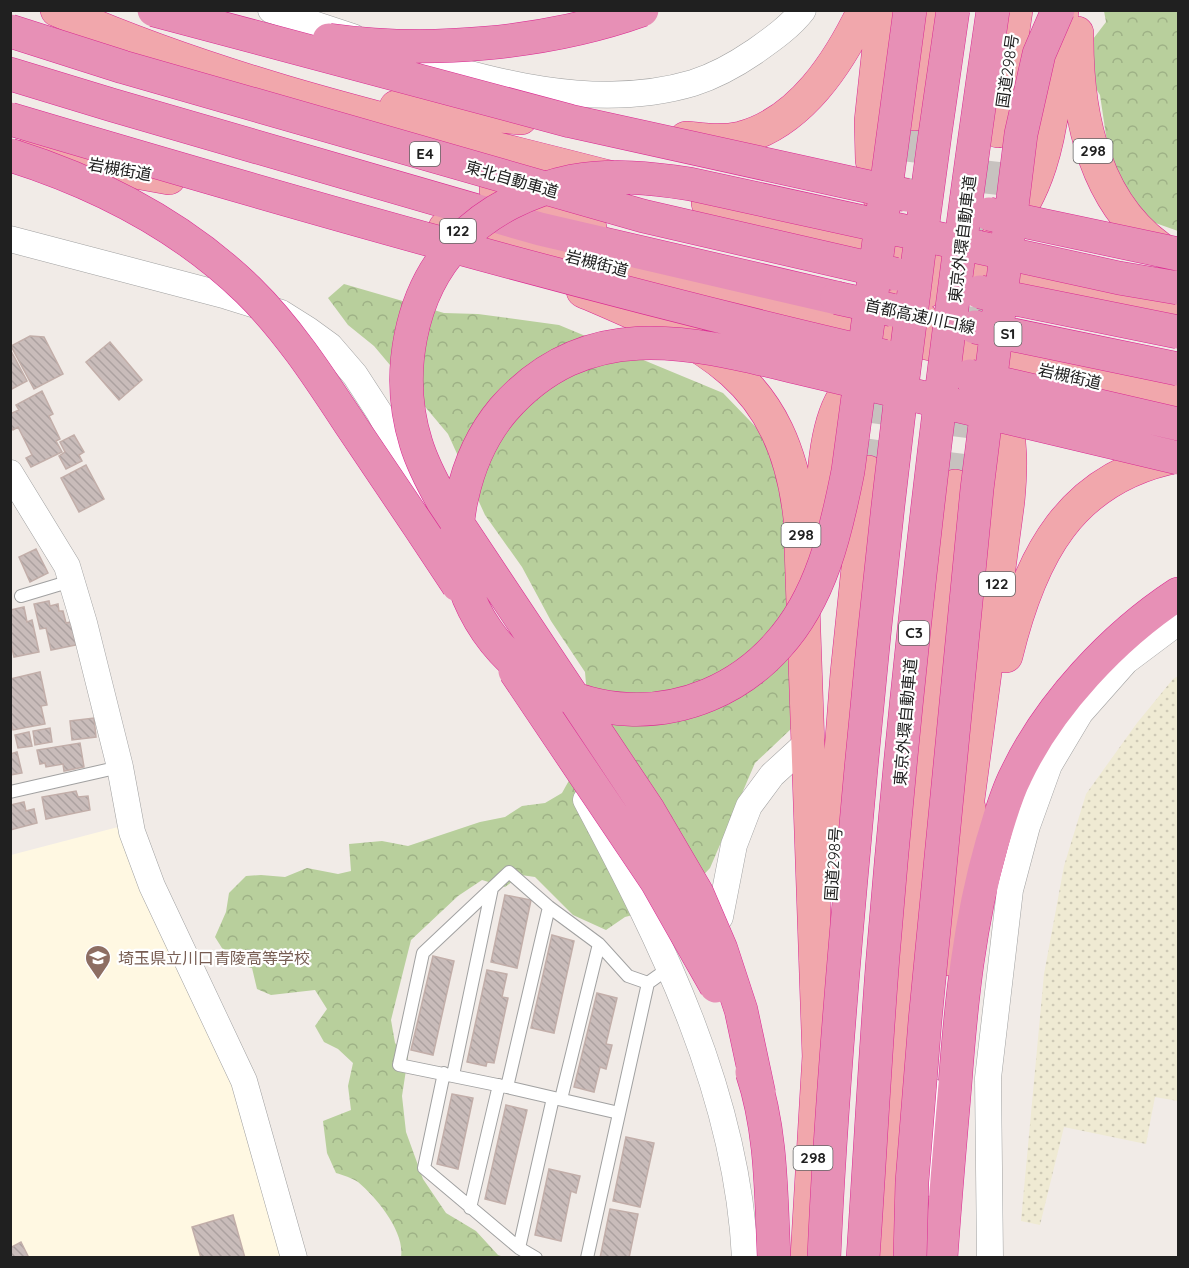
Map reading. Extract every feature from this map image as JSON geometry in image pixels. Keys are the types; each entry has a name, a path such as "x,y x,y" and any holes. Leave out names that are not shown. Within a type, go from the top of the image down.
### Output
{"highway":[{"name":"122","path":"57,10 179,58 305,99 907,253 960,281 991,307 1020,316 1179,348"},
{"path":"154,10 570,121 1115,242 1179,254"},
{"path":"159,10 333,40 417,47 480,43 552,33 642,10"},
{"path":"305,99 494,115 703,140 740,138 773,124 814,88 838,59 864,10"},
{"path":"883,10 872,96 872,160 882,210 907,253"},
{"path":"910,10 895,112 860,378 859,390 848,471 828,557 797,619 785,636 756,667 731,685 703,699 670,707 638,710 604,707 578,700 545,685 522,670 497,645 481,621 468,599 459,573 456,541 463,493 477,450 496,418 518,393 544,373 572,359 603,349 637,342 671,342 708,347 842,378 853,381 865,384 876,387 1144,450 1179,457"},
{"path":"915,114 931,10"},
{"name":"C3","path":"824,1257 845,950 870,669 891,477 953,10"},
{"name":"東京外環自動車道","path":"863,1257 883,956 910,672 931,482 993,10"},
{"name":"国道298号","path":"998,131 1016,10"},
{"path":"909,1257 912,1182 925,1021 978,477 1021,134 1039,54 1060,10"},
{"name":"298","path":"808,742 828,442 833,421 842,398 859,376 908,322 960,281 1001,235 1020,211 1031,192 1039,171 1052,115 1060,10"},
{"name":"298","path":"1078,10 1078,63 1083,110 1087,133 1101,174 1121,210 1134,226 1148,239 1179,260"},
{"name":"東北自動車道","path":"10,31 123,67 643,216 844,263"},
{"path":"10,74 540,229 835,310"},
{"name":"122","path":"305,99 537,210 584,226 840,282 877,294 908,322"},
{"path":"10,119 284,198 711,315 1179,424"},
{"name":"岩槻街道","path":"10,150 425,224 835,310 908,322 962,352 1179,401"},
{"path":"10,155 74,177 151,214 220,265 280,324 334,400 657,882 732,1015 759,1094"},
{"path":"774,1257 770,1173 759,1094 741,1010 721,949 697,892 649,811 442,501 426,470 415,441 406,381 408,349 425,293 440,265 457,243 500,208 552,186 574,181 621,177 653,178 690,184 1119,278 1179,288"},
{"name":"298","path":"425,224 646,318 696,345 738,375 752,391 777,429 786,451 797,493 800,518 819,1059"},
{"name":"S1","path":"844,263 1179,332"},
{"name":"122","path":"960,281 1028,278 1179,306"},
{"name":"首都高速川口線","path":"835,310 1179,369"},
{"name":"122","path":"962,352 993,390 1002,411 1010,458 1007,510 964,829"},
{"path":"909,1257 929,1072 964,829 1013,624 1030,575 1040,556 1051,537 1080,505 1129,471 1150,462 1179,457"},
{"name":"国道298号","path":"807,1257 847,673 868,472"},
{"path":"888,1257 907,959 955,486"},
{"path":"941,1257 963,987 970,935 1000,817 1015,776 1036,737 1061,703 1120,641 1162,605 1179,594"}],"street":[{"path":"271,10 458,72 560,92 606,94 650,91 693,83 730,68 768,42 803,10"},
{"path":"10,239 227,296 280,313 330,346 355,375 379,412 606,838 669,968 696,1030 724,1125 737,1185 745,1257"},
{"path":"12,478 67,566 120,767 132,832 152,886 244,1081 294,1257"},
{"path":"990,1257 988,1078 1010,890 1027,826 1049,765 1080,713 1126,661 1179,622"},
{"path":"669,968 705,942 720,917 734,845 749,806 772,775 808,742"},
{"path":"925,1257 934,1135 929,1072"}],"lane":[{"path":"21,596 70,581"},
{"path":"10,792 120,767"},
{"path":"619,1113 399,1065 423,953 509,872 549,907 599,944 628,976 648,983"},
{"path":"492,888 424,1168 519,1248 536,1257"},
{"path":"470,1208 549,907"},
{"path":"519,1248 599,944"},
{"path":"587,1257 648,983 669,968"}],"shaded area":[{"path":"1178,676 1178,1101 1155,1097 1146,1144 1064,1127 1040,1225 1021,1221 1044,974 1064,866 1086,794 1137,723"},
{"name":"埼玉県立川口青陵高等学校","path":"118,827 136,879 234,1083 284,1257 11,1258 11,855"}],"green space":[{"path":"1104,11 1178,11 1178,231 1144,219 1111,169 1100,95 1090,79 1090,43 1106,22"},
{"path":"344,284 444,313 478,314 559,325 723,393 774,446 791,526 792,728 755,763 710,868 676,904 625,917 606,930 573,915 535,877 521,875 505,887 482,880 458,896 411,940 391,1020 395,1043 408,1057 402,1096 406,1132 423,1179 446,1213 476,1231 498,1255 504,1257 401,1257 399,1237 381,1206 358,1182 336,1173 327,1153 323,1121 351,1110 348,1086 353,1063 338,1049 324,1042 315,1026 327,1009 315,990 271,995 257,989 252,968 232,964 215,937 226,912 229,893 246,876 285,877 307,868 338,874 351,871 349,844 382,841 408,846 480,822 505,817 522,806 545,803 562,793 591,741 585,672 551,621 522,567 485,515 448,434 374,346 348,325 328,298"}],"building":[{"path":"30,336 44,337 63,374 34,389 11,346"},
{"path":"110,342 142,380 119,400 86,362"},
{"path":"10,349 27,381 10,390"},
{"path":"42,391 53,414 49,416 60,439 56,441 62,452 31,467 26,458 32,455 18,427 13,430 10,424 10,414 19,410 16,405"},
{"path":"74,435 84,452 79,455 82,461 66,469 59,456 65,452 60,442"},
{"path":"86,465 104,499 79,512 61,478"},
{"path":"36,549 48,573 30,582 19,557"},
{"path":"49,601 50,606 58,604 59,611 63,611 66,623 71,622 76,645 51,650 46,628 40,629 34,604"},
{"path":"24,607 27,622 32,620 39,652 14,657 10,640 10,610"},
{"path":"40,672 47,705 41,706 45,724 13,730 10,719 10,679"},
{"path":"94,718 96,737 72,740 70,721"},
{"path":"50,728 52,742 35,745 33,731"},
{"path":"29,732 32,746 18,748 15,735"},
{"path":"80,743 84,767 64,771 63,764 46,767 45,763 40,764 37,750"},
{"path":"17,752 22,773 10,775 10,754"},
{"path":"76,791 78,797 88,796 90,810 46,819 42,797"},
{"path":"24,802 26,811 34,809 37,823 10,830 10,805"},
{"path":"505,895 531,900 517,968 491,962"},
{"path":"552,935 574,941 554,1033 531,1028"},
{"path":"433,956 454,961 433,1055 411,1050"},
{"path":"487,970 507,974 502,997 508,998 494,1063 487,1062 486,1066 467,1062"},
{"path":"597,993 617,998 606,1044 612,1045 606,1069 600,1067 594,1092 574,1087"},
{"path":"452,1094 473,1098 458,1169 437,1164"},
{"path":"506,1105 527,1110 505,1204 485,1199"},
{"path":"626,1137 654,1143 640,1207 613,1201"},
{"path":"549,1169 580,1176 576,1193 571,1191 561,1241 535,1235"},
{"path":"610,1209 638,1214 629,1258 600,1258"},
{"path":"233,1215 245,1258 201,1258 192,1227"},
{"path":"21,1242 29,1258 10,1258 10,1248"}],"tunnel":[{"path":"896,259 915,114"},
{"path":"955,486 998,131"},
{"path":"868,472 883,361"}],"place":[{"name":"埼玉県立川口青陵高等学校","path":"98,981"}]}
